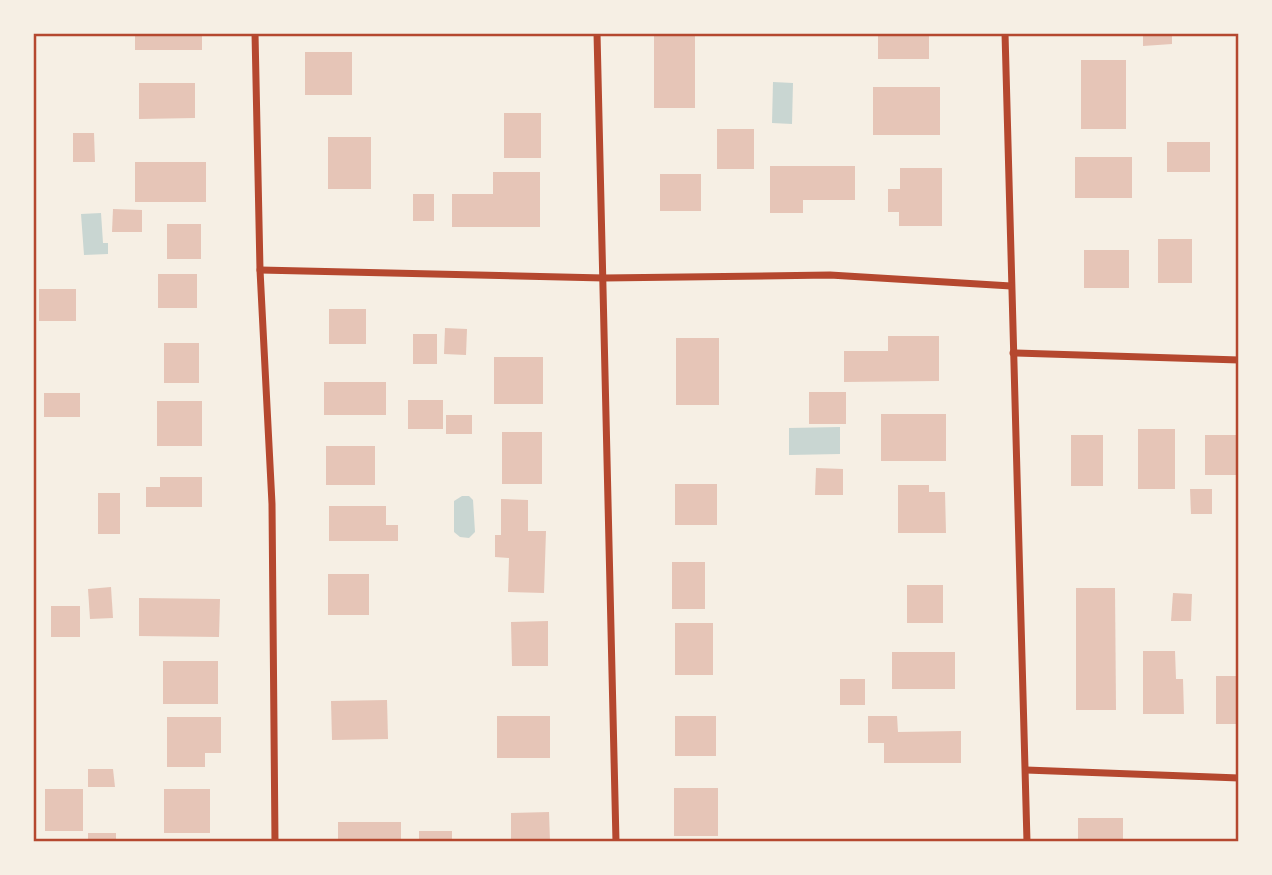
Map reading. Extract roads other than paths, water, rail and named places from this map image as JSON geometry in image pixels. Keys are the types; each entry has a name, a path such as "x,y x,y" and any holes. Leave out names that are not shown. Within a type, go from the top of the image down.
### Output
{"street":[{"path":"255,33 260,270 272,504 275,842"},
{"path":"597,33 616,842"},
{"path":"1005,33 1027,842"},
{"path":"260,270 604,278 830,275 1011,286"},
{"path":"1013,353 1239,359"},
{"path":"1026,769 1239,778"}]}
